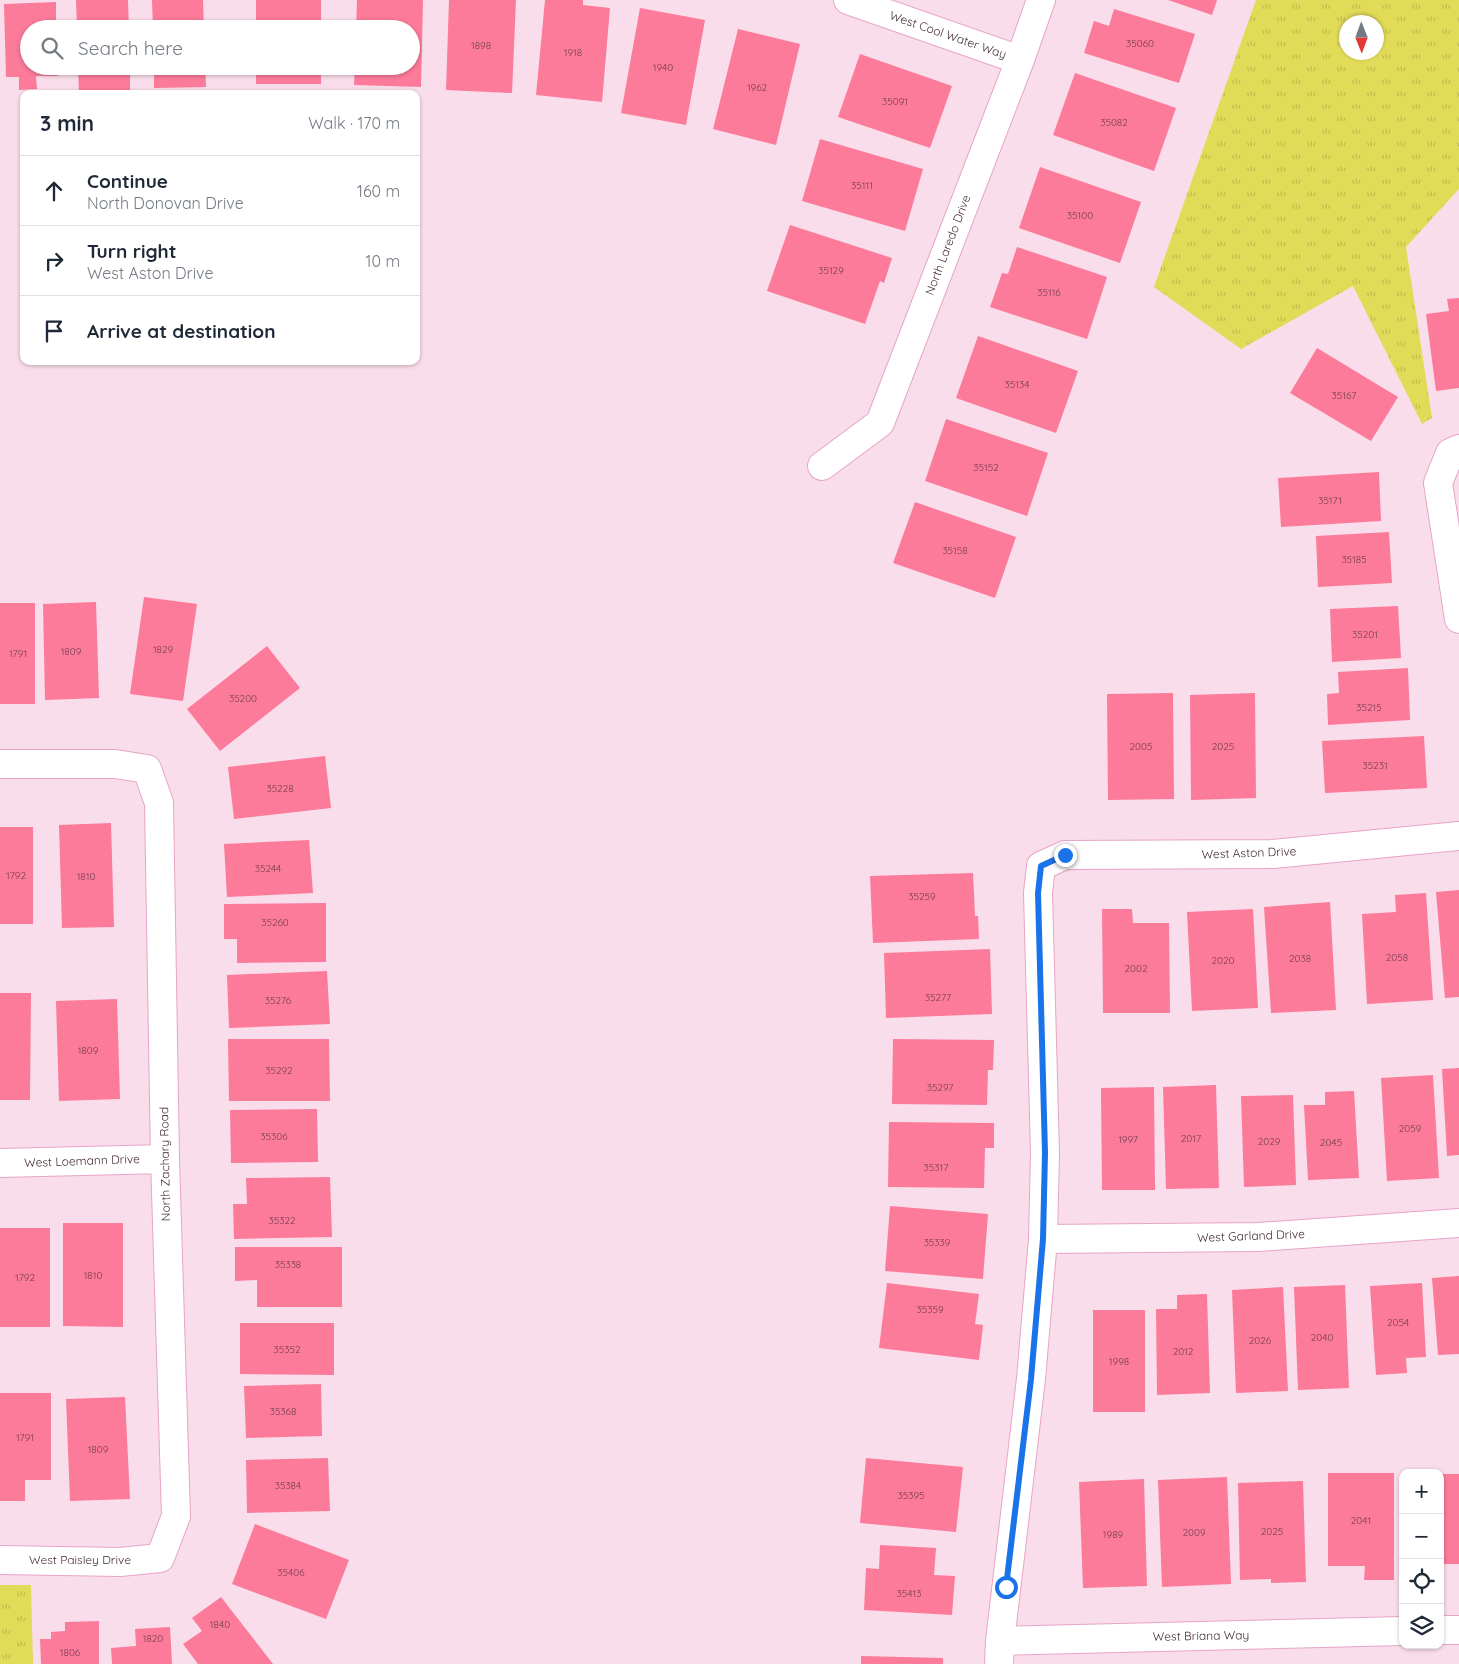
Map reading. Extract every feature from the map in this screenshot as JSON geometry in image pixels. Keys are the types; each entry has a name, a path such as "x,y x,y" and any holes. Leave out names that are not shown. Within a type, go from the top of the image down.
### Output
{"street":[{"name":"West Cool Water Way","path":"848,0 1020,60"},
{"name":"North Laredo Drive","path":"822,466 880,423 1020,60 1041,0"},
{"path":"1454,451 1438,483 1459,619"},
{"name":"North Zachary Road","path":"0,764 115,764 147,769 159,803 165,1159 176,1516 160,1558"},
{"name":"West Aston Drive","path":"1043,1239 1045,1153 1038,893 1041,866 1065,855 1273,854 1459,836"},
{"name":"West Loemann Drive","path":"0,1163 165,1159"},
{"name":"West Garland Drive","path":"1043,1239 1258,1238 1459,1223"},
{"path":"1000,1653 1031,1379 1043,1239"},
{"name":"West Paisley Drive","path":"0,1560 120,1562 160,1558"},
{"path":"1444,1630 1459,1630"},
{"name":"West Briana Way","path":"1000,1653 1399,1631"}],"green space":[{"path":"1256,0 1459,0 1459,189 1406,247 1432,418 1422,424 1353,286 1241,349 1154,287"},
{"path":"0,1585 31,1585 33,1664 0,1664"}],"building":[{"path":"76,0 128,0 129,20 77,20"},
{"path":"152,0 203,0 204,20 153,20"},
{"path":"256,0 321,0 321,20 256,20"},
{"path":"357,0 423,0 421,87 354,85 355,75 420,75 420,20 356,20"},
{"path":"449,0 516,0 512,93 446,90"},
{"path":"545,0 583,0 583,5 610,8 602,102 536,95"},
{"path":"1168,0 1217,0 1212,15"},
{"path":"56,2 56,20 20,20 20,75 58,75 36,76 37,89 19,90 19,77 6,77 4,4"},
{"path":"640,8 705,20 686,125 621,113"},
{"path":"1114,9 1195,34 1179,83 1084,53 1094,21 1109,26"},
{"path":"738,29 800,44 776,145 713,129"},
{"path":"860,54 952,86 930,148 838,117"},
{"path":"1075,73 1176,108 1154,171 1053,135"},
{"path":"78,75 130,75 130,90 79,90"},
{"path":"154,75 205,75 206,87 154,88"},
{"path":"256,75 321,75 321,84 256,84"},
{"path":"820,139 923,169 905,231 802,201"},
{"path":"1040,167 1141,202 1120,263 1019,228"},
{"path":"790,225 892,258 884,283 880,281 865,324 767,291"},
{"path":"1017,247 1107,277 1087,339 990,307 1002,273 1008,274"},
{"path":"1459,298 1459,388 1436,391 1426,314 1449,311 1447,299"},
{"path":"978,336 1078,371 1056,433 956,398"},
{"path":"1317,348 1398,397 1371,441 1290,393"},
{"path":"946,419 1048,453 1027,516 925,481"},
{"path":"1379,472 1381,521 1281,527 1278,478"},
{"path":"915,502 1016,537 995,598 893,563"},
{"path":"1389,532 1392,583 1318,587 1316,536"},
{"path":"144,597 197,604 183,701 130,694"},
{"path":"96,602 99,698 45,700 43,604"},
{"path":"0,603 35,603 35,704 0,704"},
{"path":"1398,606 1401,658 1332,662 1330,609"},
{"path":"267,646 300,688 220,751 187,709"},
{"path":"1408,668 1410,720 1328,725 1327,694 1339,693 1338,672"},
{"path":"1173,693 1174,799 1108,800 1107,694"},
{"path":"1255,693 1256,798 1191,800 1190,695"},
{"path":"1424,736 1427,788 1325,793 1322,741"},
{"path":"325,756 331,808 234,819 228,767"},
{"path":"111,823 114,927 62,928 59,825"},
{"path":"0,827 33,827 33,924 0,924"},
{"path":"309,840 313,893 227,897 224,844"},
{"path":"973,873 975,916 978,916 979,939 873,943 870,876"},
{"path":"1459,890 1459,997 1445,998 1436,892"},
{"path":"1426,893 1433,1000 1367,1004 1362,914 1396,912 1395,895"},
{"path":"1330,902 1336,1010 1271,1013 1264,907"},
{"path":"326,903 326,962 237,963 237,939 224,939 224,904"},
{"path":"1102,909 1132,909 1133,923 1169,923 1170,1013 1103,1013"},
{"path":"1253,909 1258,1008 1192,1011 1187,912"},
{"path":"990,949 992,1014 886,1018 884,953"},
{"path":"327,971 330,1024 229,1028 227,975"},
{"path":"0,993 31,993 30,1100 0,1100"},
{"path":"117,999 120,1099 59,1101 56,1001"},
{"path":"228,1039 329,1039 330,1101 229,1101"},
{"path":"893,1039 994,1040 993,1070 988,1070 987,1105 892,1104"},
{"path":"1459,1068 1459,1155 1447,1156 1442,1069"},
{"path":"1433,1075 1439,1178 1387,1181 1381,1078"},
{"path":"1216,1085 1219,1188 1166,1189 1163,1087"},
{"path":"1154,1087 1155,1190 1102,1190 1101,1088"},
{"path":"1354,1091 1359,1178 1308,1180 1304,1105 1325,1105 1325,1092"},
{"path":"1293,1095 1296,1185 1244,1187 1241,1096"},
{"path":"317,1109 318,1162 231,1163 230,1110"},
{"path":"889,1122 994,1123 994,1148 985,1148 984,1188 888,1187"},
{"path":"330,1177 332,1237 234,1239 233,1204 247,1204 246,1178"},
{"path":"890,1206 988,1214 983,1279 885,1271"},
{"path":"63,1223 123,1223 123,1327 63,1326"},
{"path":"0,1228 50,1228 50,1327 0,1327"},
{"path":"235,1247 342,1247 342,1307 257,1307 257,1280 235,1281"},
{"path":"1459,1276 1459,1354 1438,1355 1432,1278"},
{"path":"887,1283 979,1294 975,1324 983,1325 979,1360 879,1348"},
{"path":"1422,1283 1426,1357 1406,1358 1407,1373 1376,1375 1370,1286"},
{"path":"1345,1285 1349,1388 1298,1390 1294,1287"},
{"path":"1283,1287 1288,1391 1236,1393 1232,1290"},
{"path":"1207,1294 1210,1393 1157,1395 1156,1309 1177,1309 1177,1295"},
{"path":"1093,1310 1145,1310 1145,1412 1093,1412"},
{"path":"240,1323 334,1323 334,1375 240,1374"},
{"path":"321,1384 322,1436 246,1438 244,1386"},
{"path":"0,1393 51,1393 51,1480 25,1480 25,1501 0,1501"},
{"path":"125,1397 130,1499 70,1501 66,1399"},
{"path":"328,1458 330,1511 247,1513 246,1460"},
{"path":"866,1458 963,1467 956,1532 860,1523"},
{"path":"1328,1473 1394,1473 1394,1580 1364,1580 1365,1566 1328,1566"},
{"path":"1444,1474 1459,1474 1459,1564 1444,1564"},
{"path":"1227,1477 1231,1584 1162,1587 1158,1480"},
{"path":"1144,1479 1147,1586 1083,1588 1079,1482"},
{"path":"1303,1481 1306,1582 1271,1583 1271,1579 1240,1580 1238,1483"},
{"path":"255,1524 349,1560 326,1619 232,1584"},
{"path":"880,1545 936,1548 934,1575 955,1576 952,1615 864,1610 866,1568 879,1569"},
{"path":"221,1597 273,1664 198,1664 183,1644 202,1631 192,1618"},
{"path":"99,1621 99,1664 41,1664 40,1639 51,1639 51,1632 65,1631 65,1622"},
{"path":"170,1627 172,1664 112,1664 111,1648 136,1646 135,1629"},
{"path":"861,1656 943,1658 943,1664 861,1664"}],"route":[{"path":"1006,1587 1031,1379 1043,1239 1045,1153 1038,893 1041,866 1065,855"}]}
